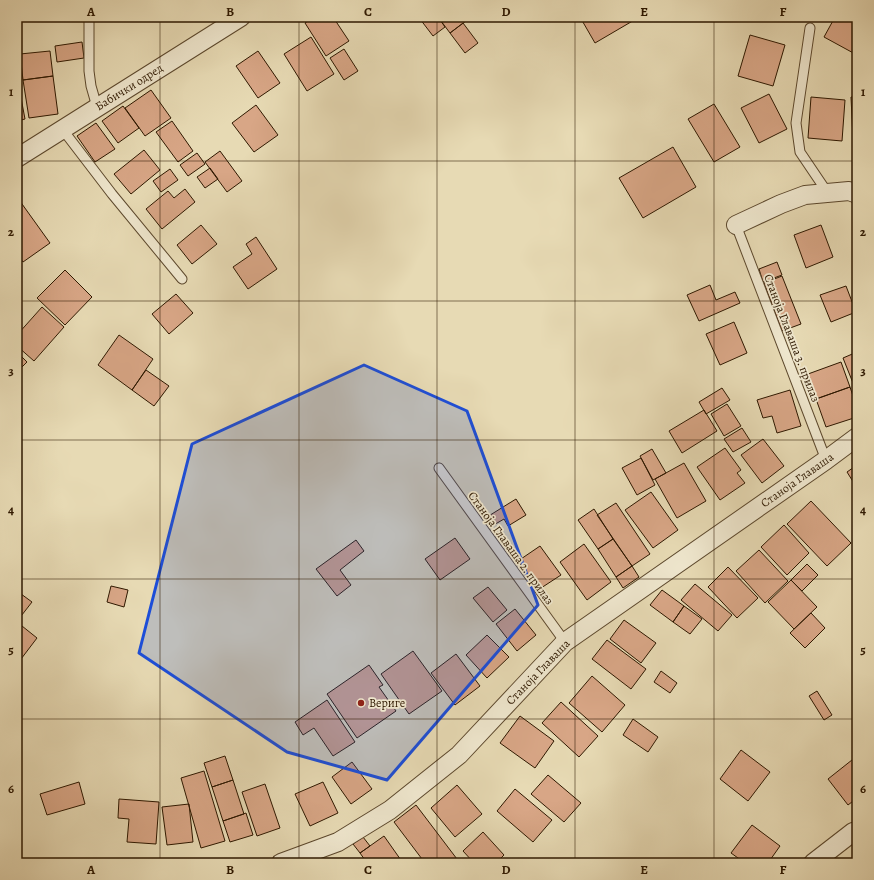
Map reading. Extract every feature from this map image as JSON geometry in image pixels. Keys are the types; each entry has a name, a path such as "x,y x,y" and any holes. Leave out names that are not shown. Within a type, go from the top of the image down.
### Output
{"street":[{"name":"Бабички одред","path":"17,158 241,17"},
{"path":"736,225 781,204 805,195 849,191 857,194"},
{"name":"Станоја Главаша","path":"280,863 338,842 390,810 459,756 565,642 857,437"},
{"path":"813,863 853,832 857,831"}],"lane":[{"path":"89,17 91,86 97,107"},
{"path":"810,28 796,123 800,152 827,192"},
{"path":"63,130 112,194 182,279"},
{"name":"Станоја Главаша 3. прилаз","path":"736,225 826,460"},
{"name":"Станоја Главаша 2. прилаз","path":"439,468 565,642"}],"highlighted area":[{"path":"364,365 467,411 538,605 387,780 287,752 139,653 192,444"}],"building":[{"path":"314,17 333,17 349,41 326,56 305,23"},
{"path":"422,17 438,17 445,27 433,36 420,19"},
{"path":"438,17 469,17 470,18 450,33"},
{"path":"580,17 635,17 636,19 595,43"},
{"path":"835,17 857,17 857,55 824,37"},
{"path":"463,23 478,43 465,53 450,33"},
{"path":"750,35 785,45 773,86 738,76"},
{"path":"311,37 334,74 307,91 284,54"},
{"path":"82,42 84,58 57,62 55,46"},
{"path":"344,49 358,71 344,80 330,58"},
{"path":"50,51 53,76 23,80 20,54"},
{"path":"258,51 280,83 258,98 236,66"},
{"path":"18,56 21,90 17,90"},
{"path":"53,76 58,114 29,118 23,80"},
{"path":"151,90 171,118 145,136 125,108"},
{"path":"769,94 787,129 759,143 741,108"},
{"path":"811,97 845,100 842,141 808,138"},
{"path":"851,97 857,97 857,138 853,139"},
{"path":"21,98 25,119 17,121 17,99"},
{"path":"714,104 740,147 714,162 688,119"},
{"path":"256,105 278,135 254,152 232,123"},
{"path":"123,106 139,128 118,143 102,121"},
{"path":"172,121 193,151 178,162 156,132"},
{"path":"96,123 115,149 95,162 77,136"},
{"path":"673,147 696,187 643,218 619,178"},
{"path":"144,150 160,170 131,194 114,174"},
{"path":"220,151 242,181 227,192 205,162"},
{"path":"197,153 205,164 188,176 180,165"},
{"path":"210,168 218,179 205,188 197,177"},
{"path":"170,169 178,180 161,192 153,181"},
{"path":"185,189 195,202 162,229 146,209 168,191 174,198"},
{"path":"17,197 50,243 23,262 17,254"},
{"path":"201,225 217,244 192,264 177,245"},
{"path":"821,225 833,257 806,268 794,235"},
{"path":"256,237 277,269 248,289 233,267 252,254 246,244"},
{"path":"777,262 782,275 763,282 759,269"},
{"path":"65,270 92,297 65,325 37,298"},
{"path":"782,276 801,324 782,331 764,283"},
{"path":"710,285 716,300 735,292 740,303 699,321 687,295"},
{"path":"846,286 856,312 831,322 820,295"},
{"path":"176,294 193,313 169,334 152,314"},
{"path":"42,307 64,327 34,361 17,346 17,335"},
{"path":"734,322 747,353 720,365 706,334"},
{"path":"119,335 153,359 132,390 98,365"},
{"path":"17,352 27,362 17,372"},
{"path":"857,352 857,387 855,388 843,358"},
{"path":"841,362 850,387 816,399 808,374"},
{"path":"146,370 169,386 154,406 132,390"},
{"path":"850,387 857,408 857,417 826,427 816,399"},
{"path":"722,388 730,400 706,414 699,402"},
{"path":"790,390 801,426 777,433 772,416 763,418 757,400"},
{"path":"727,404 741,426 724,436 711,414"},
{"path":"704,410 717,431 682,453 669,431"},
{"path":"742,428 751,442 733,452 724,439"},
{"path":"763,439 784,466 762,483 741,455"},
{"path":"725,448 741,470 737,473 745,483 720,500 697,467"},
{"path":"652,449 666,473 653,480 640,456"},
{"path":"641,458 655,485 637,495 622,468"},
{"path":"684,463 706,501 677,518 655,479"},
{"path":"857,465 857,488 847,472"},
{"path":"651,492 678,530 653,548 625,510"},
{"path":"516,499 526,515 508,526 504,519 492,526 487,517"},
{"path":"811,501 851,543 827,566 787,524"},
{"path":"616,503 650,554 632,566 597,515"},
{"path":"594,509 613,539 598,549 578,520"},
{"path":"784,525 809,553 787,575 761,547"},
{"path":"455,538 470,559 440,580 425,559"},
{"path":"613,539 632,566 616,577 598,549"},
{"path":"356,540 364,551 340,570 351,585 337,596 316,569"},
{"path":"584,544 611,582 587,600 560,562"},
{"path":"540,546 561,575 538,590 518,561"},
{"path":"759,550 788,581 765,603 736,571"},
{"path":"807,564 818,575 802,591 791,580"},
{"path":"632,566 639,577 623,588 616,577"},
{"path":"728,567 758,598 737,618 708,587"},
{"path":"791,580 817,607 794,629 768,602"},
{"path":"695,584 732,615 718,631 681,600"},
{"path":"111,586 128,590 124,607 107,602"},
{"path":"488,587 507,610 493,622 473,598"},
{"path":"662,590 684,606 673,622 650,605"},
{"path":"17,591 32,602 18,620 17,620"},
{"path":"684,606 702,619 690,634 673,622"},
{"path":"515,609 536,635 517,651 496,624"},
{"path":"811,613 825,628 805,648 790,633"},
{"path":"624,620 656,643 641,663 610,639"},
{"path":"17,622 37,638 18,663 17,662"},
{"path":"487,635 509,657 487,678 466,655"},
{"path":"607,640 646,669 631,689 592,659"},
{"path":"413,651 442,691 409,714 381,674"},
{"path":"456,654 480,686 455,705 431,673"},
{"name":"Вериге","path":"369,665 383,685 379,687 396,711 357,738 327,694"},
{"path":"661,671 677,683 670,693 654,682"},
{"path":"592,676 625,705 602,732 569,703"},
{"path":"817,691 832,715 824,720 809,696"},
{"path":"327,700 355,742 333,756 314,728 303,735 295,722"},
{"path":"561,702 598,736 579,757 542,723"},
{"path":"520,716 554,741 535,768 500,743"},
{"path":"633,719 658,737 648,752 623,735"},
{"path":"741,750 770,772 748,801 720,779"},
{"path":"225,756 233,780 212,787 204,763"},
{"path":"857,756 857,798 848,805 828,779"},
{"path":"352,762 372,789 351,804 332,777"},
{"path":"204,771 225,841 201,848 181,778"},
{"path":"548,775 581,803 564,822 531,794"},
{"path":"233,780 244,814 223,821 212,787"},
{"path":"79,782 85,804 47,815 40,794"},
{"path":"323,782 338,813 310,826 295,794"},
{"path":"265,784 280,828 257,836 242,792"},
{"path":"457,785 482,814 455,837 431,808"},
{"path":"515,789 552,820 533,842 497,811"},
{"path":"119,799 159,802 156,844 127,842 129,819 118,818"},
{"path":"189,804 193,842 167,845 162,807"},
{"path":"416,805 460,863 425,863 394,822"},
{"path":"246,813 253,835 230,842 223,821"},
{"path":"752,825 780,846 768,863 745,863 731,853"},
{"path":"483,832 504,855 496,863 474,863 463,851"},
{"path":"384,836 403,863 367,863 360,853"},
{"path":"363,837 370,846 360,853 353,844"}],"place":[{"name":"Вериге","path":"361,703"}]}
